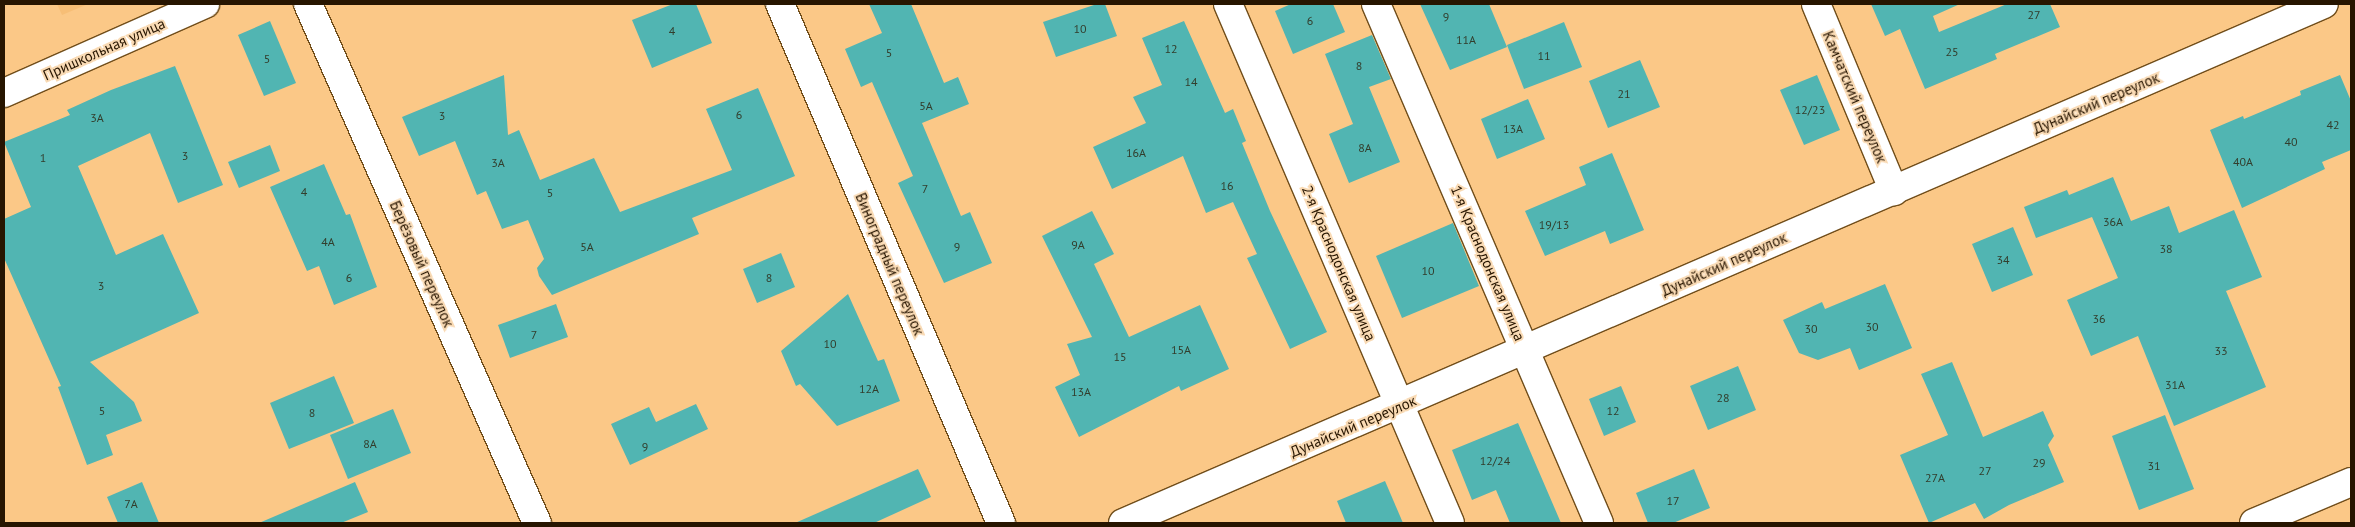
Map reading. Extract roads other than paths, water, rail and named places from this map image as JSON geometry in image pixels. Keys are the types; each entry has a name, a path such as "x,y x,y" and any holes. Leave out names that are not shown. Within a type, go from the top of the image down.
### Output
{"street":[{"name":"Пришкольная улица","path":"4,93 205,4"},
{"name":"Берёзовый переулок","path":"308,4 537,523"},
{"name":"Виноградный переулок","path":"780,4 1000,523"},
{"name":"2-я Краснодонская улица","path":"1228,4 1450,523"},
{"name":"1-я Краснодонская улица","path":"1376,4 1599,523"},
{"name":"Камчатский переулок","path":"1816,4 1894,191"},
{"name":"Дунайский переулок","path":"1124,523 1400,406 1894,191 2275,14 2324,4"},
{"path":"2254,523 2351,482"}]}
